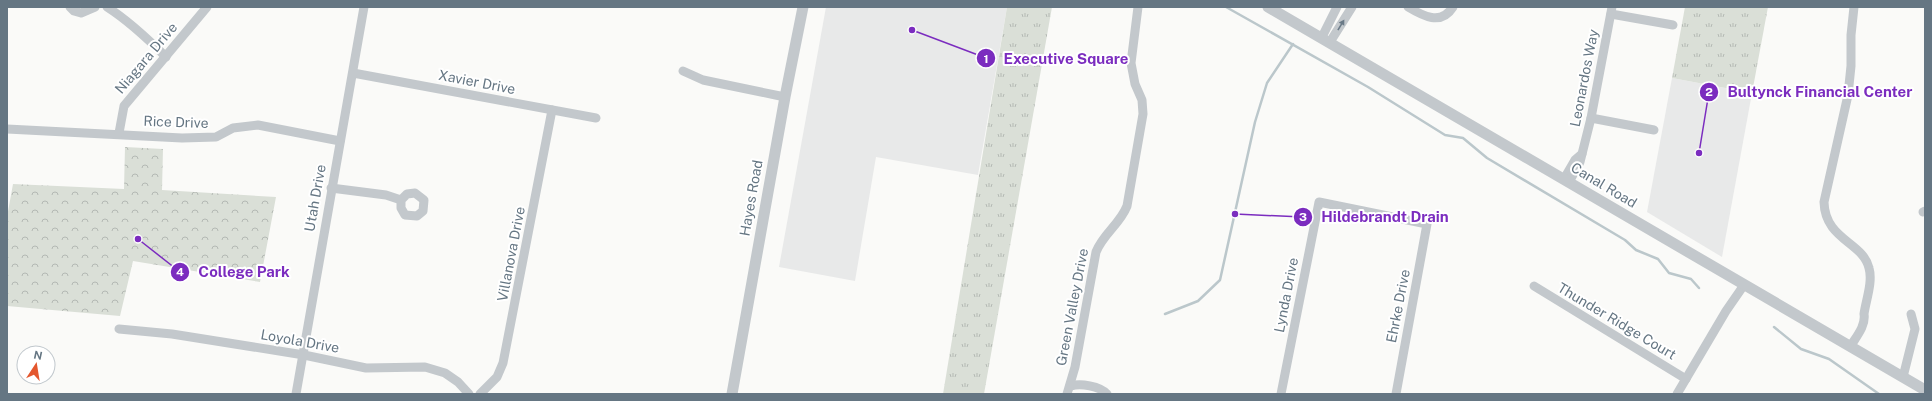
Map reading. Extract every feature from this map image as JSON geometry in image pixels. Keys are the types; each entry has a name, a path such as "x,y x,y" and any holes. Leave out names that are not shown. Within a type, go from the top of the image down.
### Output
{"street":[{"path":"70,7 74,11 81,13 95,7"},
{"path":"107,7 144,35 166,57"},
{"name":"Niagara Drive","path":"119,133 124,106 207,7"},
{"name":"Utah Drive","path":"296,394 364,7"},
{"name":"Hayes Road","path":"732,394 784,96 803,7"},
{"name":"Green Valley Drive","path":"1069,390 1096,252 1102,239 1120,220 1125,210 1143,122 1142,100 1135,84 1131,63 1138,7"},
{"name":"Canal Road","path":"1268,7 1925,390"},
{"path":"1326,40 1337,7"},
{"path":"1326,40 1352,7"},
{"path":"1408,7 1427,18 1444,16 1453,7"},
{"path":"1850,347 1862,329 1865,320 1864,314 1870,278 1869,266 1863,257 1829,224 1824,208 1825,190 1848,95 1854,7"},
{"path":"1612,11 1672,25"},
{"name":"Leonardos Way","path":"1567,180 1575,160 1582,154 1591,118 1612,11"},
{"path":"683,71 703,80 784,96"},
{"name":"Xavier Drive","path":"353,72 596,118"},
{"name":"Villanova Drive","path":"480,394 497,377 503,363 552,110"},
{"path":"1591,118 1654,130"},
{"name":"Rice Drive","path":"7,128 119,133 182,138 216,137 233,128 258,125 340,141"},
{"path":"331,188 386,196 401,200"},
{"name":"Ehrke Drive","path":"1319,202 1427,224 1396,394"},
{"name":"Lynda Drive","path":"1281,394 1319,202"},
{"path":"1677,394 1726,311 1744,285"},
{"name":"Thunder Ridge Court","path":"1534,286 1686,379"},
{"path":"1903,377 1915,329 1911,314"},
{"name":"Loyola Drive","path":"118,329 172,334 304,355 366,368 425,367 438,370 458,382 468,394"},
{"name":"Green Valley Drive","path":"1069,390 1076,384 1100,389 1107,394"}],"shaded area":[{"path":"826,7 1007,7 978,175 876,157 855,281 779,267"},
{"path":"1672,78 1752,93 1722,257 1647,212"}],"green space":[{"path":"1007,7 1052,7 984,394 943,394"},
{"path":"1685,7 1768,7 1752,93 1672,78"},
{"path":"125,147 163,149 162,190 276,197 260,282 133,261 120,316 7,306 7,217 13,184 124,189"}],"waterway":[{"path":"1226,7 1368,87 1445,135 1463,138 1487,158 1625,240 1636,250 1658,259 1669,273 1691,279 1699,288"},
{"path":"1165,314 1198,301 1220,280 1255,122 1267,83 1293,44"},
{"path":"1774,327 1801,349 1829,359 1879,394"}],"place":[{"name":"Executive Square","path":"912,30"},
{"name":"Bultynck Financial Center","path":"1699,153"},
{"name":"Hildebrandt Drain","path":"1235,214"},
{"name":"College Park","path":"138,239"}]}
